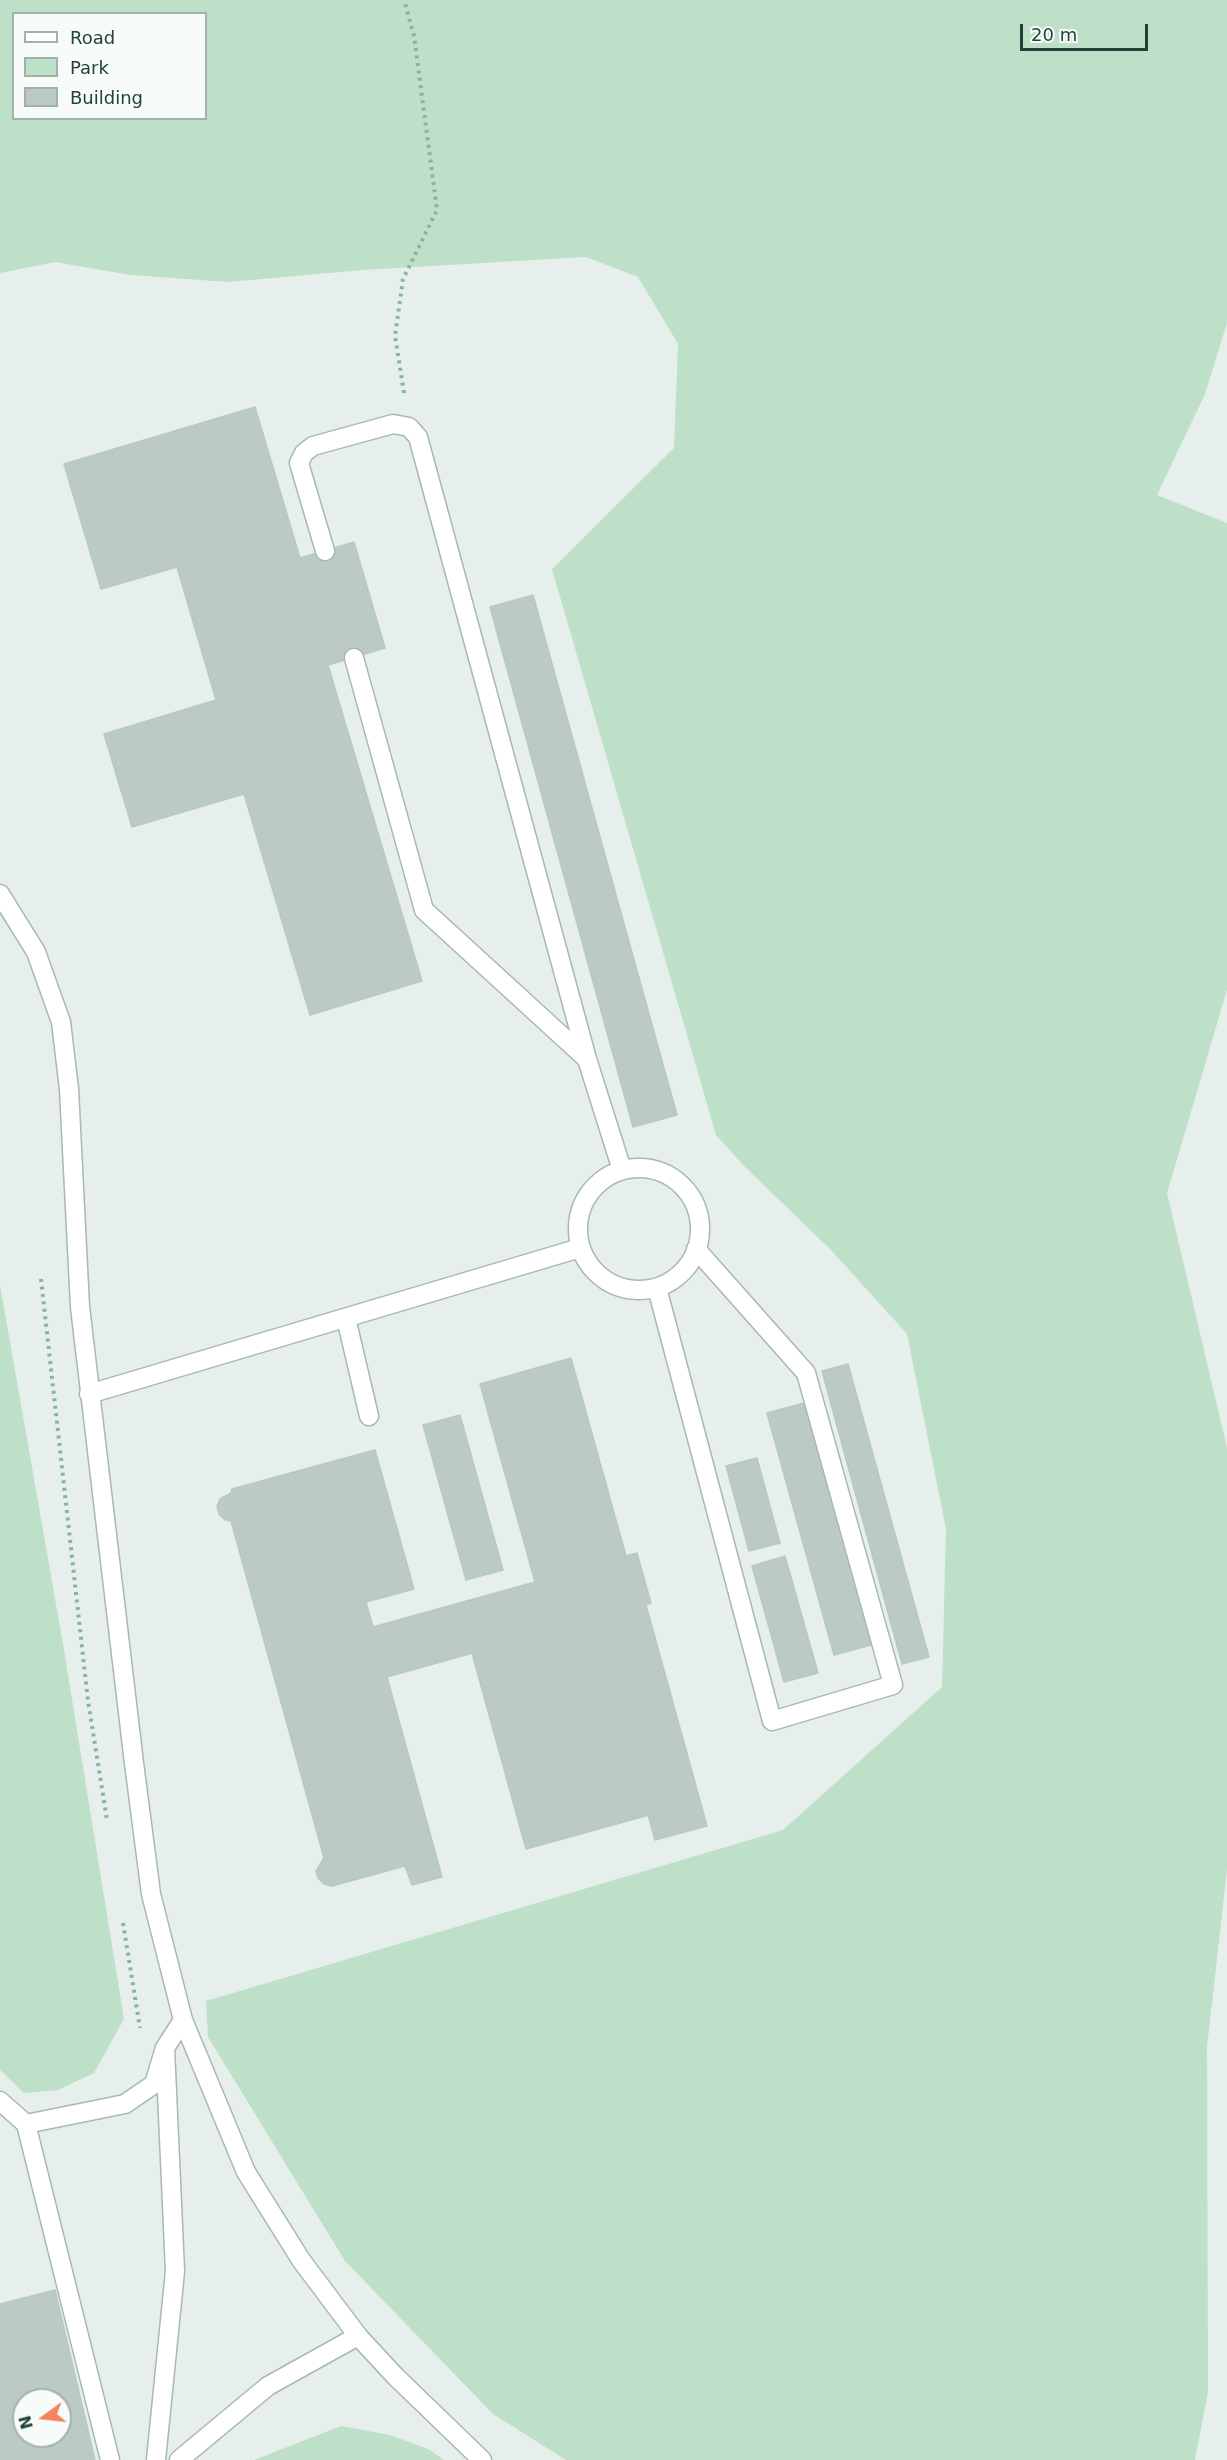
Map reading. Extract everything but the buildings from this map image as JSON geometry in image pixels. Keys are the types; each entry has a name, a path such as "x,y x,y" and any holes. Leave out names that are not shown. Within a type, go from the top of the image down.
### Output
{"street":[{"path":"325,551 299,463 304,453 313,446 393,424 409,427 418,436 587,1059 622,1170"},
{"path":"354,658 424,910 587,1059"},
{"path":"0,894 36,952 61,1022 69,1089 80,1307 89,1394 151,1894 183,2020 246,2172 301,2260 358,2336 395,2376 482,2460"},
{"path":"641,1167 660,1171 676,1180 690,1195 697,1212 700,1231 696,1250 681,1273 657,1288 638,1291 619,1287 602,1279 589,1265 580,1248 577,1228 581,1209 590,1191 605,1178 622,1170 641,1167"},
{"path":"89,1394 580,1248"},
{"path":"657,1288 772,1721 893,1685 806,1373 696,1250"},
{"path":"346,1318 369,1416"},
{"path":"26,2124 125,2104 154,2084 165,2048 183,2020"},
{"path":"156,2460 175,2271 165,2048"},
{"path":"0,2102 26,2124 110,2460"},
{"path":"179,2460 268,2386 358,2336"}],"path":[{"path":"404,0 414,36 437,210 404,279 395,336 409,427"},
{"path":"41,1279 88,1701 108,1830"},
{"path":"122,1913 140,2031"}],"green space":[{"path":"0,0 1227,0 1227,323 1205,394 1157,495 1227,523 1227,990 1167,1193 1227,1448 1227,1870 1207,2047 1208,2392 1195,2460 566,2460 493,2414 345,2261 208,2037 206,2001 783,1830 942,1687 946,1529 907,1334 831,1250 746,1168 716,1135 552,569 674,448 678,344 638,277 586,257 363,270 228,282 131,275 55,262 0,273"},
{"path":"0,1285 63,1644 124,2019 94,2073 58,2090 24,2093 0,2070"},
{"path":"341,2426 390,2435 428,2449 444,2460 254,2460"}]}
